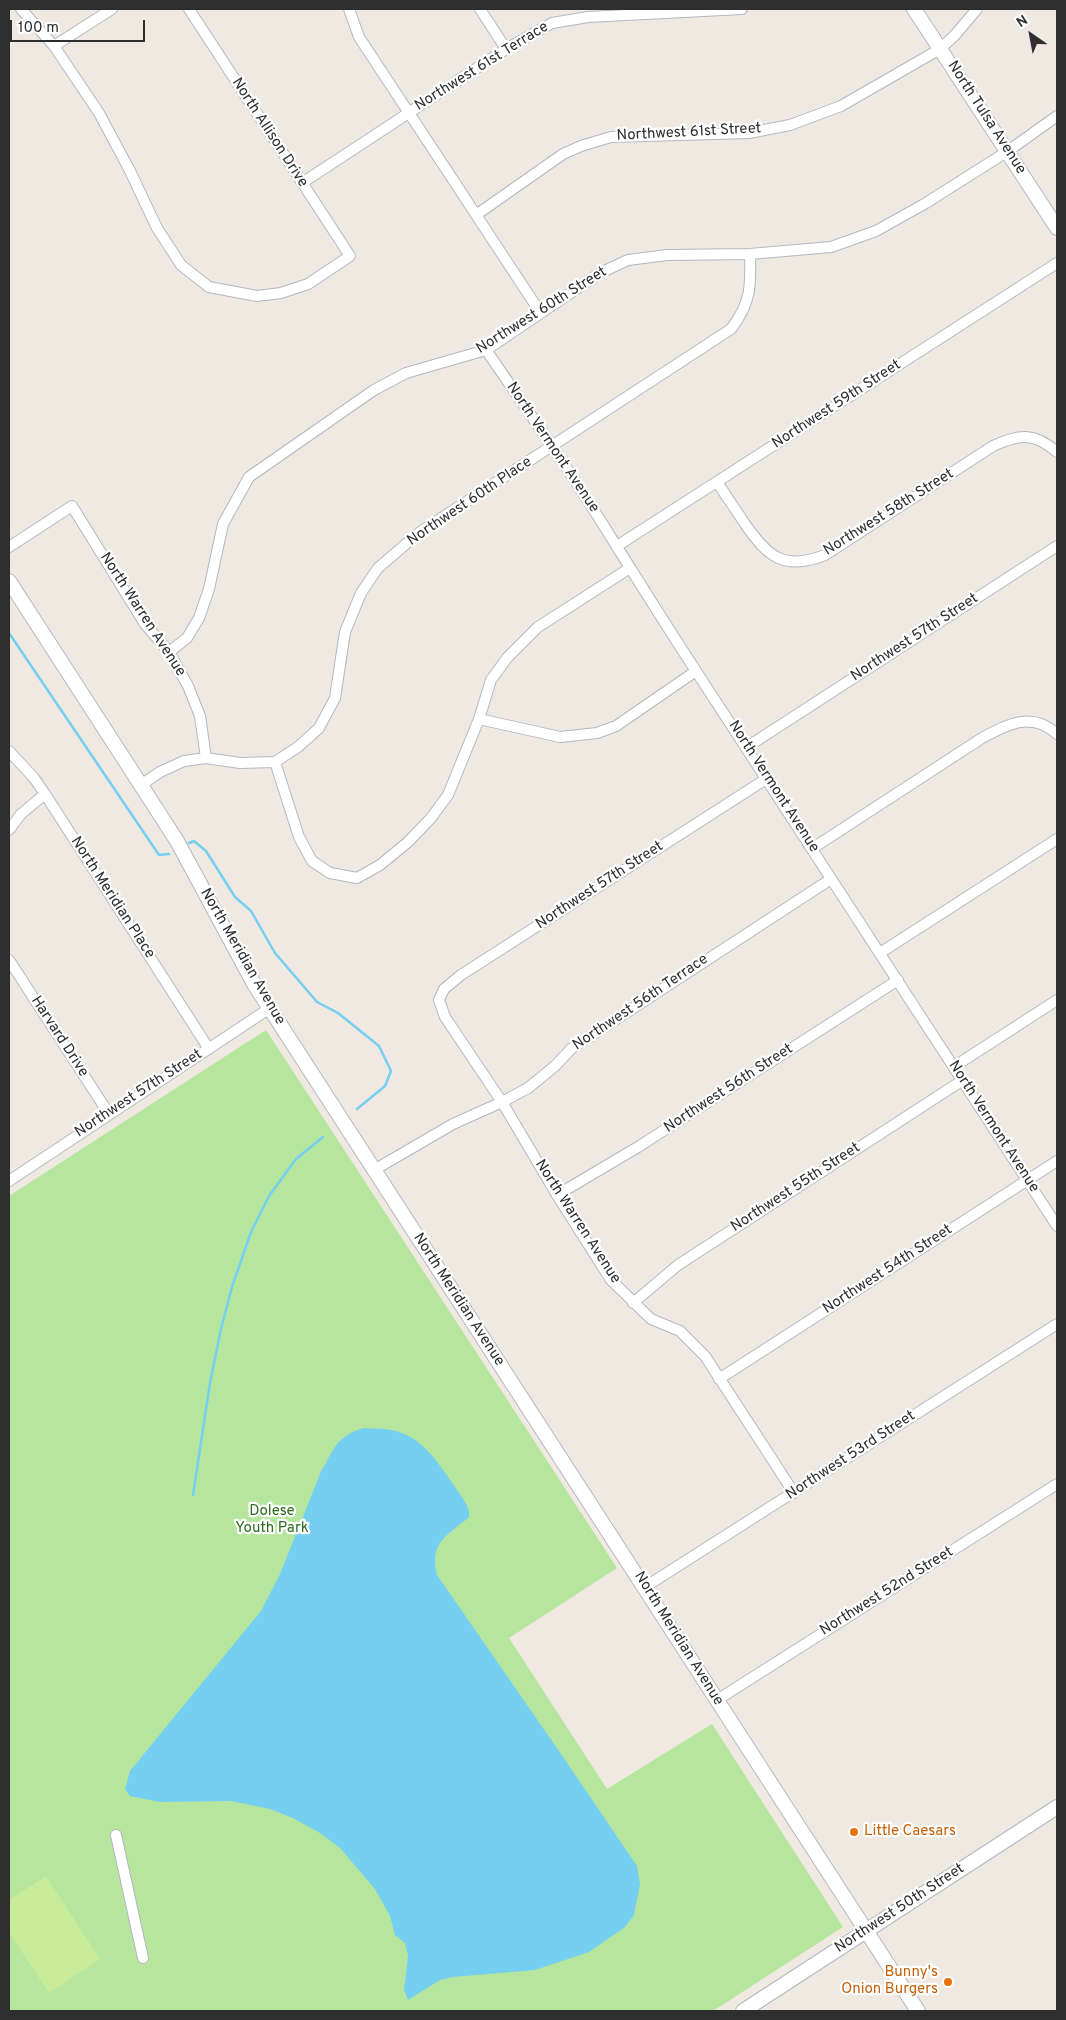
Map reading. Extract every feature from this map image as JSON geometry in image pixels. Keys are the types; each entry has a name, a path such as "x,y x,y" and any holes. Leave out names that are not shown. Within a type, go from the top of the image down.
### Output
{"main road":[{"name":"North Tulsa Avenue","path":"914,9 1057,228"},
{"name":"North Meridian Avenue","path":"9,581 177,841 238,956 270,1008 918,2011"},
{"name":"Northwest 50th Street","path":"743,2011 1057,1807"}],"street":[{"path":"21,9 54,46 112,9"},
{"name":"North Allison Drive","path":"54,46 99,113 130,171 157,228 181,265 209,286 257,296 281,294 308,284 350,256 189,9"},
{"path":"349,9 359,37 540,312"},
{"path":"480,9 506,49"},
{"name":"Northwest 61st Terrace","path":"302,183 506,49 552,23 588,17 742,9"},
{"name":"Northwest 61st Street","path":"476,214 563,154 580,146 610,137 749,133 790,125 841,106 940,49 955,35 977,9"},
{"name":"Northwest 60th Street","path":"169,652 187,638 199,618 209,589 224,524 250,477 374,390 406,373 486,350 600,273 628,260 667,255 750,254 831,247 876,231 926,203 1008,151 1057,116"},
{"name":"Northwest 60th Place","path":"275,762 298,747 319,728 335,698 345,632 361,593 378,568 420,532 553,447 731,329 741,317 749,298 751,282 750,254"},
{"name":"Northwest 59th Street","path":"617,546 1057,263"},
{"name":"North Vermont Avenue","path":"486,350 553,447 696,671 955,1066 1057,1226"},
{"name":"Northwest 58th Street","path":"717,482 760,545 775,557 790,562 808,562 825,554 993,446 1012,437 1030,437 1047,442 1057,452"},
{"name":"North Warren Avenue","path":"9,547 72,506 145,624 169,652 188,686 200,716 206,758"},
{"name":"Northwest 57th Street","path":"747,747 1057,546"},
{"path":"140,785 160,772 184,761 206,758 240,763 275,762 299,837 312,861 330,873 357,878 380,865 408,842 431,818 448,795 479,719 491,680 507,658 538,627 630,568"},
{"path":"479,719 560,737 597,733 616,726 696,671"},
{"path":"813,848 982,738 1008,724 1030,721 1048,726 1057,734"},
{"name":"North Meridian Place","path":"9,751 34,778 45,794 209,1049"},
{"name":"Northwest 57th Street","path":"440,1000 444,989 461,976 766,779"},
{"path":"9,830 21,814 45,794"},
{"path":"880,953 1057,838"},
{"name":"Northwest 56th Terrace","path":"374,1170 453,1124 528,1088 556,1066 572,1048 605,1025 831,879"},
{"name":"Harvard Drive","path":"9,960 109,1114"},
{"name":"Northwest 56th Street","path":"558,1195 638,1148 898,980"},
{"name":"North Warren Avenue","path":"440,1000 445,1018 502,1102 611,1280 650,1319 680,1331 705,1356 794,1493"},
{"path":"955,1066 1057,1000"},
{"name":"Northwest 57th Street","path":"9,1180 270,1008"},
{"name":"Northwest 55th Street","path":"633,1303 678,1265 963,1080"},
{"name":"Northwest 54th Street","path":"719,1379 1057,1161"},
{"name":"Northwest 53rd Street","path":"645,1587 1057,1324"},
{"name":"Northwest 52nd Street","path":"717,1700 1057,1484"},
{"path":"116,1835 142,1958"}],"green space":[{"name":"Dolese Youth Park","path":"266,1030 617,1568 509,1638 607,1789 712,1724 843,1927 713,2011 9,2011 9,1196"},
{"path":"46,1876 100,1959 49,1993 9,1932 9,1900"}],"water":[{"path":"364,1428 388,1429 412,1438 428,1451 465,1501 469,1517 447,1535 438,1547 435,1564 437,1575 637,1866 640,1884 634,1915 625,1927 589,1952 535,1970 453,1977 440,1980 408,2000 404,1990 408,1956 405,1943 395,1935 390,1916 375,1889 340,1848 320,1833 293,1818 270,1809 231,1801 160,1802 130,1796 125,1789 130,1771 261,1611 280,1574 322,1469 340,1441 348,1434"}],"waterway":[{"path":"9,633 159,855 169,854"},
{"path":"189,843 194,841 206,851 235,897 251,911 275,953 317,1002 338,1013 379,1046 391,1071 385,1086 357,1109"},
{"path":"193,1495 210,1383 221,1329 232,1287 251,1232 269,1196 296,1159 323,1137"}],"place":[{"name":"Little Caesars","path":"854,1832"},
{"name":"Bunny's Onion Burgers","path":"948,1982"}]}
